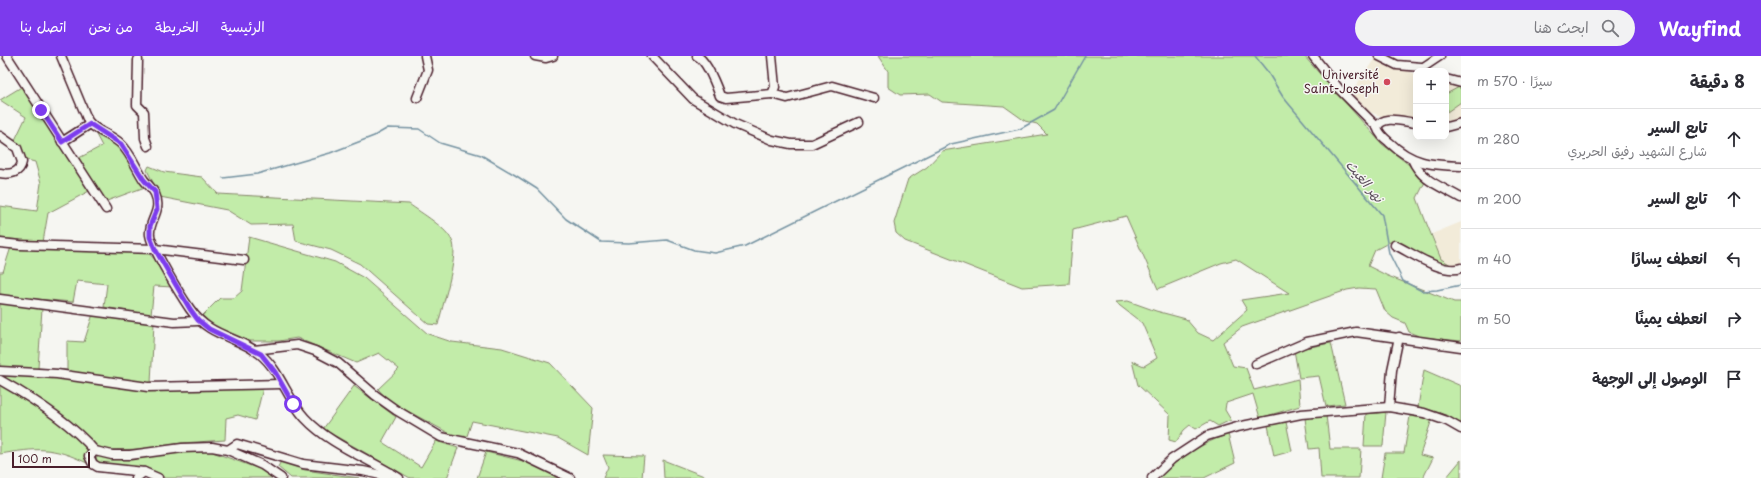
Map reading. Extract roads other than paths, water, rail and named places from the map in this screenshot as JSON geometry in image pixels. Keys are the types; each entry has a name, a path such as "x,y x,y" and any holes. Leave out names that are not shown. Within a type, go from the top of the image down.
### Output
{"street":[{"path":"6,56 106,209"},
{"path":"61,56 90,124 121,144 144,180 155,192 157,209 150,233 155,249 198,320 216,333 254,350 268,363 293,404 320,432 399,478"},
{"path":"417,98 428,70 425,56"},
{"path":"535,56 543,58 553,56"},
{"path":"652,56 693,99 735,124 772,140 790,144 812,144 859,122"},
{"path":"772,56 775,86 772,94"},
{"path":"1313,56 1339,89 1391,144 1412,159 1423,163 1461,166"},
{"path":"1379,56 1397,65 1424,68 1440,56"},
{"path":"700,57 722,97 772,94 787,98 832,86 874,98"},
{"path":"138,60 137,105 144,112 145,138 148,146"},
{"path":"1449,80 1461,83"},
{"path":"1361,111 1385,120 1413,123"},
{"path":"1377,128 1381,122 1385,120"},
{"path":"1449,126 1461,123"},
{"path":"62,142 90,124"},
{"path":"0,136 17,148 22,162 20,168 13,173 0,174"},
{"path":"1412,159 1416,169 1427,180 1461,198"},
{"path":"0,243 20,245 155,249 244,260"},
{"path":"1395,245 1438,267 1447,269 1461,268"},
{"path":"0,299 174,322 198,320"},
{"path":"1256,364 1307,342 1348,333 1364,332 1461,348"},
{"path":"1389,407 1392,370 1399,337"},
{"path":"254,350 297,345 316,350 338,363 375,395 396,410 441,436 524,455 570,478"},
{"path":"0,371 57,374 148,387 281,384"},
{"path":"0,380 47,409 88,443 94,451 112,455 130,455 182,448 212,447 228,450 262,465 281,478"},
{"path":"1152,478 1172,459 1207,436 1225,430 1301,414 1389,407 1424,413 1447,421 1461,429"},
{"path":"228,450 231,447 240,445 303,464 363,471 385,476 391,473"},
{"path":"94,451 89,456 93,464 98,467 144,472 158,478"},
{"path":"136,478 144,472"}],"waterway":[{"path":"223,178 257,174 330,153 374,136 388,128 419,129 440,143 481,155 515,175 537,189 566,219 601,242 629,243 667,240 694,250 715,253 745,246 951,144 1020,129 1054,110 1085,56"},
{"name":"نهر الغيث","path":"1255,56 1267,71 1283,97 1382,215 1389,253 1403,281 1422,291 1437,290 1461,285"}],"place":[{"name":"Université Saint-Joseph","path":"1387,82"}]}
